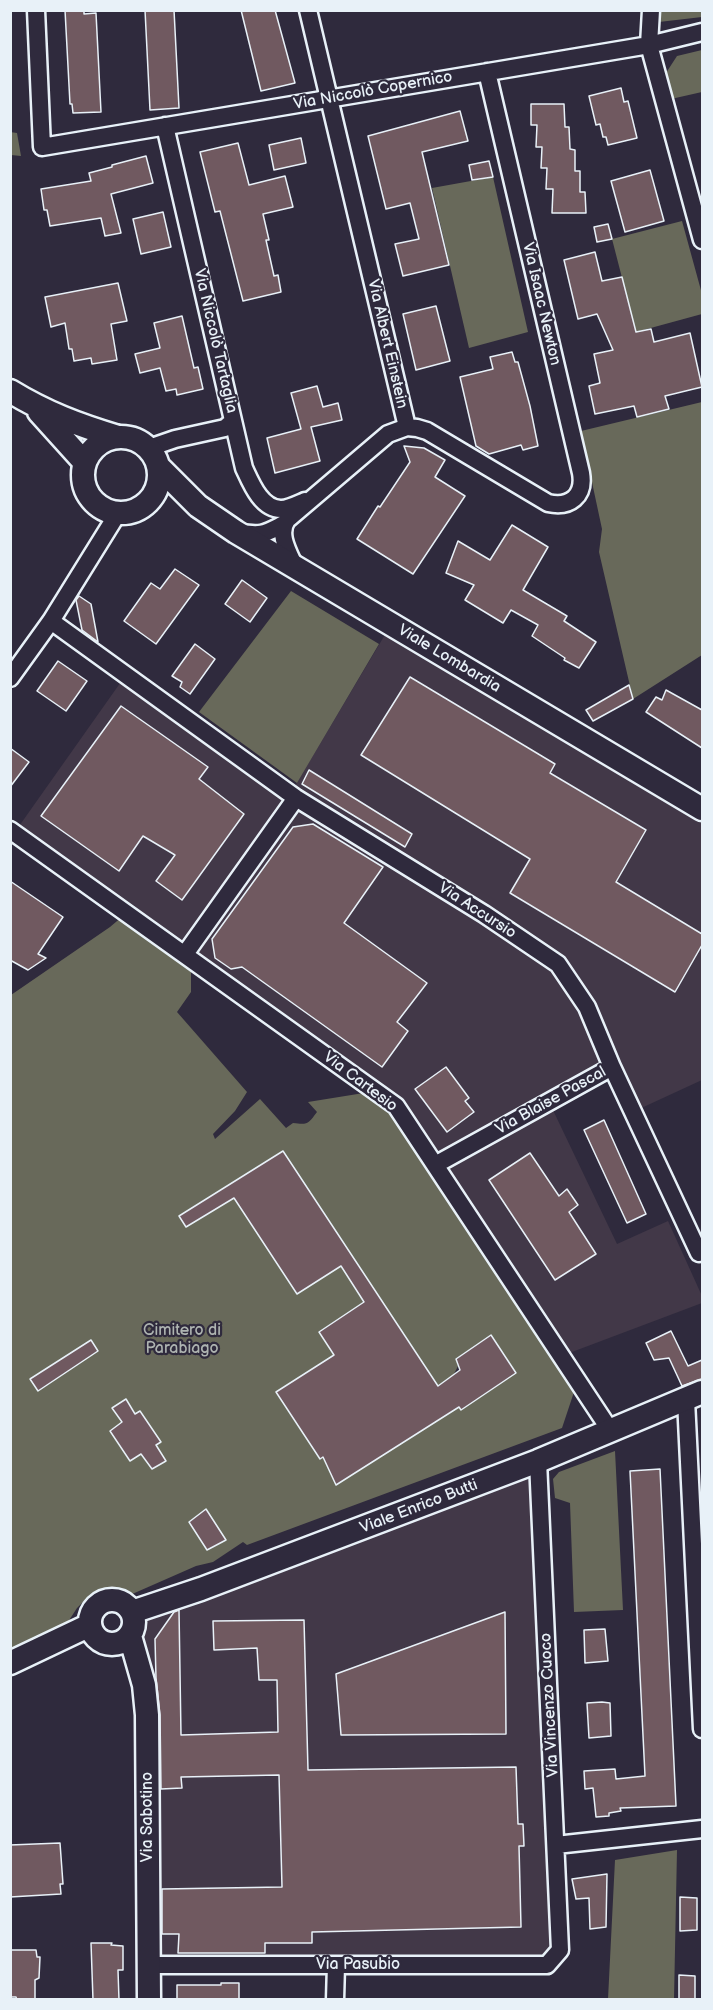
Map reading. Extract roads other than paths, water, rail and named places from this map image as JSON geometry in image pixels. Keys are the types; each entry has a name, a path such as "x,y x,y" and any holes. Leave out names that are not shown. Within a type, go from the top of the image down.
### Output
{"street":[{"name":"Via Niccolò Copernico","path":"36,10 42,147 649,45 702,32"},
{"name":"Via Albert Einstein","path":"284,524 388,434 407,427 308,10"},
{"path":"651,10 649,45 702,240"},
{"name":"Via Isaac Newton","path":"407,427 427,431 542,500 556,505 572,502 578,496 582,481 487,72"},
{"name":"Via Niccolò Tartaglia","path":"165,126 244,468 252,487 265,502 280,509 311,500"},
{"name":"Viale Lombardia","path":"10,391 77,425 141,442 198,506 236,532 702,809"},
{"name":"Viale Lombardia","path":"32,404 85,463"},
{"path":"118,436 97,445 85,463 83,474 85,486 97,504 118,513 141,508 150,500 160,479 154,458 175,438 225,428 234,421"},
{"name":"Viale Lombardia","path":"150,500 198,506"},
{"path":"10,678 51,621 118,513"},
{"path":"236,532 255,535 269,533 284,524"},
{"path":"284,524 284,542 295,567"},
{"name":"Via Accursio","path":"51,621 296,798 484,914 558,964 587,1006 612,1067"},
{"path":"184,954 296,798"},
{"name":"Via Cartesio","path":"10,830 396,1106 610,1430"},
{"name":"Via Blaise Pascal","path":"435,1165 612,1067 701,1255"},
{"path":"694,1396 702,1729"},
{"name":"Viale Enrico Butti","path":"132,1612 243,1574 538,1461 694,1396"},
{"name":"Via Vincenzo Cuoco","path":"538,1461 560,1950"},
{"path":"119,1600 126,1604 132,1612 134,1629 123,1642 105,1644 92,1633 90,1619 94,1608 102,1602 119,1600"},
{"path":"10,1664 90,1625"},
{"name":"Via Sabotino","path":"130,1636 144,1685 147,1715 149,2000"},
{"path":"556,1845 702,1828"},
{"name":"Via Pasubio","path":"148,1965 547,1965 560,1950"},
{"path":"335,2000 336,1965"}],"park label":[{"name":"Cimitero di Parabiago","path":"182,1340"}]}
